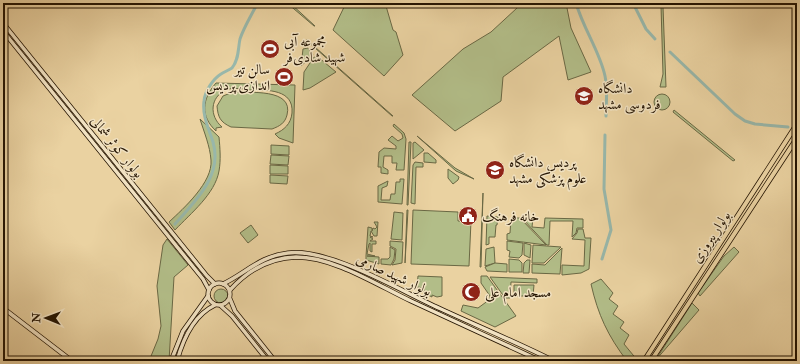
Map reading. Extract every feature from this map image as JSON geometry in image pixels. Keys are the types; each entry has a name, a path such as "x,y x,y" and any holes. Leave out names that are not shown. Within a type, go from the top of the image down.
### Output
{"main road":[{"name":"بولوار کوثر شمالی","path":"3,23 206,276 215,284"},
{"name":"بولوار کوثر شمالی","path":"3,31 203,279 209,290"},
{"path":"74,119 77,116"},
{"name":"بولوار پیروزی","path":"644,361 797,124"},
{"path":"83,130 87,128"},
{"name":"بولوار پیروزی","path":"651,361 797,138"},
{"path":"784,145 790,149"},
{"name":"بولوار شهید صارمی","path":"223,284 264,259 288,253 323,256 554,361"},
{"name":"بولوار شهید صارمی","path":"230,290 237,282 256,268 266,263 289,258 321,260 364,278 541,361"},
{"path":"364,278 365,274"},
{"path":"171,361 186,327 208,296 209,290 215,284 223,284 230,290 230,299 235,311 275,361"},
{"path":"208,296 210,301 215,305 220,306 232,316 268,361"},
{"path":"220,306 226,304 230,299"},
{"path":"177,361 192,326 204,310 215,305"},
{"path":"3,308 72,361"}],"green space":[{"path":"287,3 290,3 315,26 314,26"},
{"path":"346,3 395,3 386,6 393,30 396,32 403,55 384,76 333,30"},
{"path":"515,3 566,3 571,28 591,72 568,80 559,36 503,77 501,101 455,131 412,95 463,49 491,32 517,8"},
{"path":"661,6 663,7 666,87 660,87 663,74"},
{"path":"307,40 393,116 392,116"},
{"path":"308,48 313,55 301,66 303,49"},
{"path":"314,57 318,57 336,72 310,88 303,90 304,72"},
{"path":"216,83 295,85 293,143 279,138 275,134 281,131 289,123 292,113 289,99 278,92 272,91 235,88 221,93 214,102 213,107 215,118 222,127 216,128 216,131 207,119 205,107 208,95"},
{"path":"233,92 259,93 277,96 284,100 287,106 287,115 285,120 280,125 272,129 231,127 227,125 220,119 217,106 223,96"},
{"path":"662,94 669,99 670,102 665,109 662,110 655,105 654,102 659,95"},
{"path":"674,110 735,160 733,161 673,112"},
{"path":"200,119 219,137 219,171 213,188 208,195 175,230 169,222 182,210 203,186 210,168 211,160 207,139"},
{"path":"394,124 404,133 406,139 404,170 396,170 397,163 392,163 392,156 384,156 383,167 388,170 388,174 381,173 381,167 378,167 379,152 384,148 396,149 396,146 388,140 392,136 398,141 403,138 402,134 393,126"},
{"path":"417,136 455,168 474,179 456,171"},
{"path":"409,142 411,142 407,205"},
{"path":"415,142 424,150 413,159 413,143"},
{"path":"271,145 289,146 289,155 271,154"},
{"path":"424,153 428,153 436,160 436,163 424,162"},
{"path":"271,155 289,156 288,165 270,164"},
{"path":"415,162 423,163 423,167 416,167 415,204 411,203 413,165"},
{"path":"270,165 288,166 288,174 270,174"},
{"path":"448,169 459,177 453,184 448,178"},
{"path":"270,175 288,176 287,184 270,183"},
{"path":"400,179 404,179 402,204 378,202 378,186 388,181 387,186 382,188 381,200 390,200 391,194 395,194 396,182 400,182"},
{"path":"483,193 481,267 480,267"},
{"path":"407,210 408,210 405,263"},
{"path":"413,210 458,212 458,221 471,221 469,266 411,264"},
{"path":"394,212 403,213 402,240 391,239"},
{"path":"487,216 498,217 495,237 489,237 489,244 486,245"},
{"path":"511,218 520,218 546,245 507,240 507,234 510,233"},
{"path":"522,218 533,218 532,227 544,228 545,218 583,219 583,228 577,228 576,233 572,237 573,221 550,221 549,245 547,245"},
{"path":"374,222 378,222 377,236 374,236 371,231 370,236 373,237 370,237 373,239 370,241 376,241 376,244 372,244 372,252 370,251 370,243 369,244 367,254 375,256 367,256 379,257 379,264 366,260 368,227 372,228 372,231 373,228 375,229 377,227"},
{"path":"251,225 258,235 248,243 240,233"},
{"path":"578,229 583,229 585,238 591,238 589,269 581,273 562,275 562,265 584,266 585,240 572,239 577,233"},
{"path":"167,239 188,265 174,277 169,361 149,361 158,339 161,326 157,286 163,245"},
{"path":"390,241 403,242 402,263 392,265 395,260 396,249 390,246"},
{"path":"507,241 523,243 522,255 519,258 509,257 510,251 507,250"},
{"path":"524,243 531,245 530,258 524,255"},
{"path":"533,245 561,247 544,263 532,263"},
{"path":"390,247 395,250 394,259 391,265 381,264 381,259 388,259 390,257"},
{"path":"494,247 495,263 485,266 486,249"},
{"path":"734,247 739,252 700,296 698,293 724,256"},
{"path":"562,248 560,274 532,273 532,264 545,265"},
{"path":"509,259 519,260 522,263 522,272 509,272"},
{"path":"527,260 530,260 529,273 523,273 524,263"},
{"path":"495,263 507,264 507,272 487,271 485,267"},
{"path":"418,276 442,277 442,296 437,297 432,295 432,297 424,293 424,288 417,287"},
{"path":"481,276 487,276 516,316 495,327 461,311 463,305 478,308 489,300 490,296 481,283"},
{"path":"490,277 537,279 537,283 511,282 510,298 505,298"},
{"path":"601,279 613,293 609,299 618,306 613,314 624,322 620,328 629,335 624,344 638,361 627,361 614,343 604,325 591,284"},
{"path":"514,285 534,285 533,296 514,296"},
{"path":"218,289 224,289 228,293 228,299 224,303 218,303 214,299 214,293"},
{"path":"692,303 699,310 655,361"}],"waterway":[{"path":"576,3 603,67 607,91 606,116"},
{"path":"633,3 646,29 655,39"},
{"path":"175,224 198,197 211,177 215,154 213,142 205,117 205,97 208,89 215,79 232,68 234,65 237,58 240,39 256,6"},
{"path":"670,52 735,114 745,121 755,124 788,127"},
{"path":"602,259 611,230 604,189 605,135"}],"place":[{"name":"مجموعه آبی شهید شادی‌فر","path":"270,49"},
{"name":"سالن تیر اندازی پردیس","path":"284,77"},
{"name":"دانشگاه فردوسی مشهد","path":"584,96"},
{"name":"پردیس دانشگاه علوم پزشکی مشهد","path":"495,170"},
{"name":"خانه فرهنگ","path":"468,216"},
{"name":"مسجد امام علی","path":"471,292"}]}
